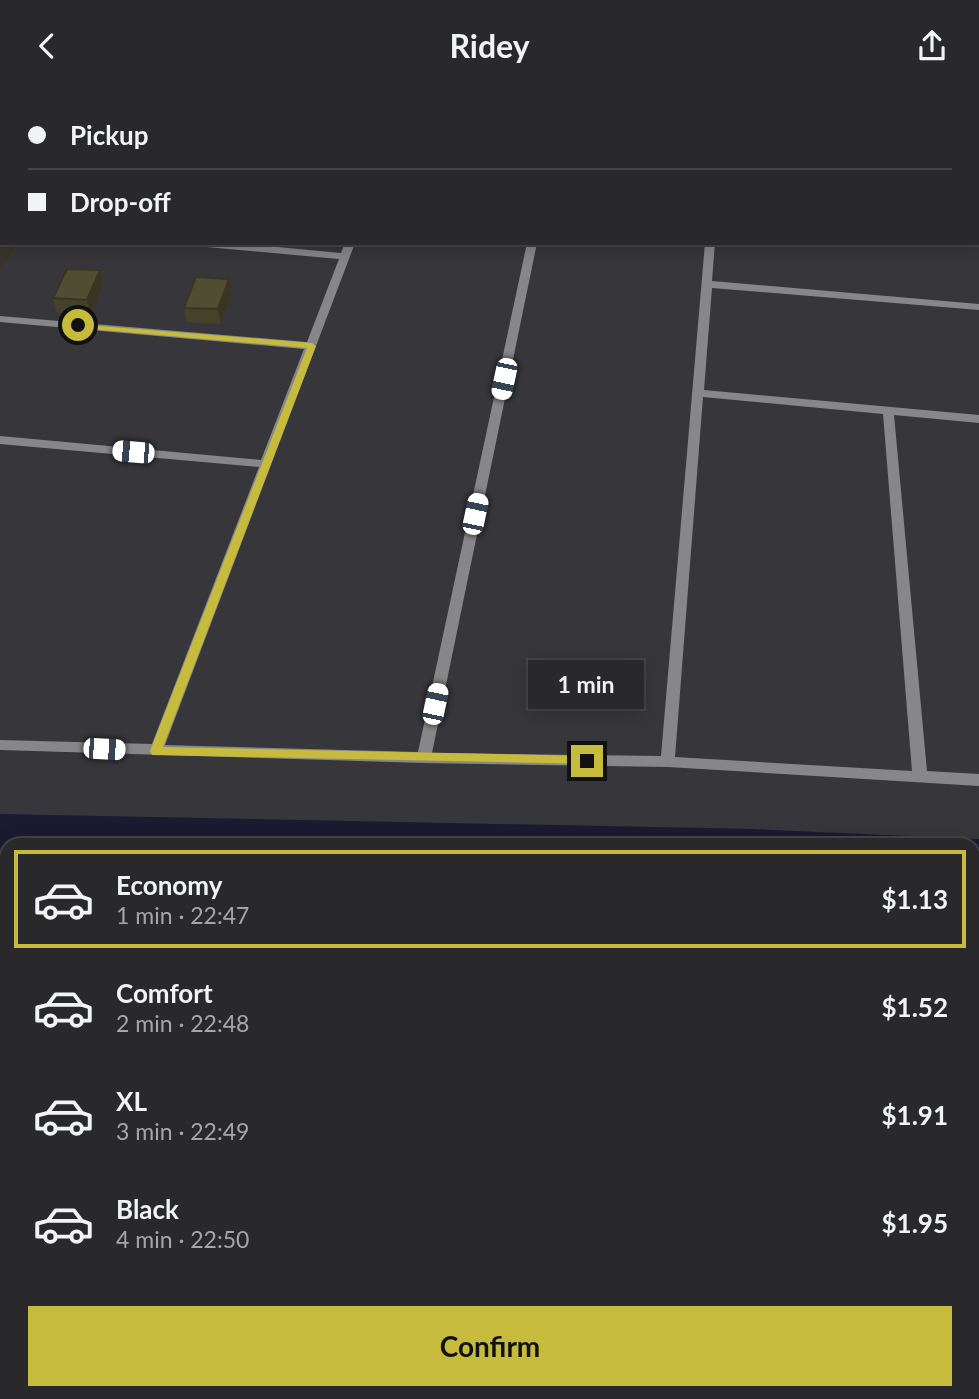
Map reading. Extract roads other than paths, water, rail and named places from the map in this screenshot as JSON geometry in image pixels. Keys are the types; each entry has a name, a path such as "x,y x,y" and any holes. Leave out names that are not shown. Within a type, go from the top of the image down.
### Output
{"street":[{"path":"219,245 345,256"},
{"path":"156,751 349,245"},
{"path":"424,758 532,245"},
{"path":"668,762 710,245"},
{"path":"707,285 979,307"},
{"path":"0,319 312,346"},
{"path":"698,393 979,419"},
{"path":"888,411 920,777"},
{"path":"0,440 267,464"},
{"path":"0,745 424,758 668,762 979,780"}]}
